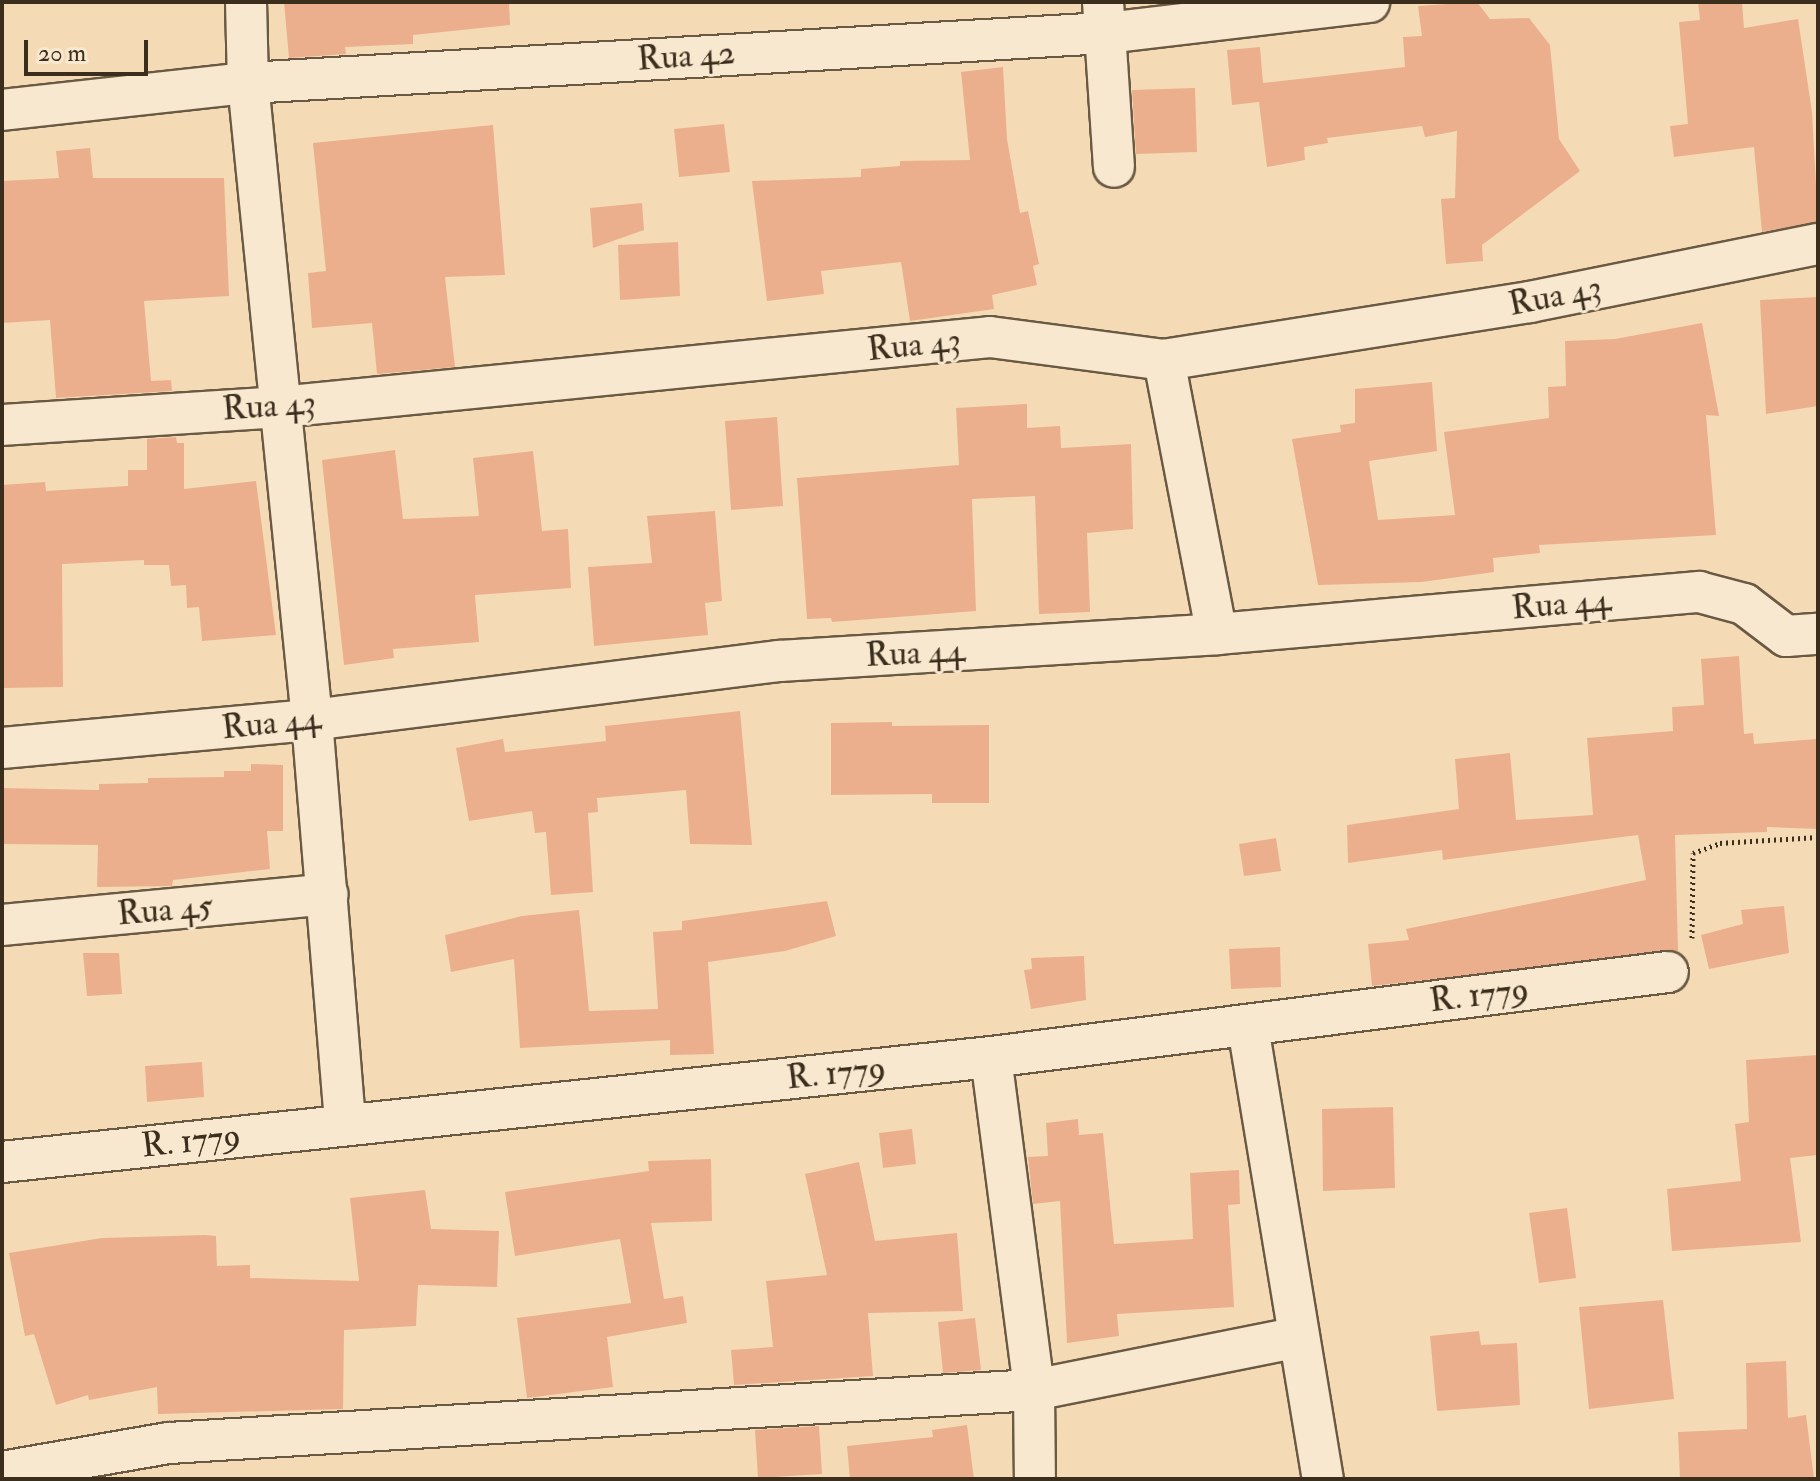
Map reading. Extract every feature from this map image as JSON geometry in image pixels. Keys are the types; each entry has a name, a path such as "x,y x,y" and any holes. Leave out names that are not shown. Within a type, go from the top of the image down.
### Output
{"street":[{"path":"246,2 248,83 312,720 345,1124"},
{"name":"Rua 42","path":"2,110 248,83 1105,17 1369,2"},
{"path":"1105,17 1114,167"},
{"name":"Rua 43","path":"2,425 280,407 990,337 1164,360 1530,302 1818,244"},
{"path":"1164,360 1217,634"},
{"name":"Rua 44","path":"2,748 312,720 779,661 1217,634 1699,592 1744,604 1786,636 1818,634"},
{"name":"Rua 45","path":"2,925 328,894"},
{"name":"R. 1779","path":"2,1162 991,1057 1668,972"},
{"path":"1248,1027 1323,1479"},
{"path":"991,1057 1034,1390 1035,1479"},
{"path":"2,1472 169,1443 1034,1390 1299,1337"}],"path":[{"path":"1668,972 1691,952 1693,853 1720,843 1818,837"}],"building":[{"path":"284,2 509,2 510,25 413,35 413,44 345,47 346,54 289,58"},
{"path":"1477,2 1490,19 1529,18 1550,45 1559,139 1580,171 1482,245 1483,261 1446,264 1441,199 1455,198 1457,131 1425,137 1422,126 1327,138 1328,143 1304,147 1305,160 1267,167 1259,102 1232,105 1227,50 1260,47 1263,83 1405,67 1403,37 1422,36 1418,6"},
{"path":"1698,2 1742,2 1744,28 1798,19 1812,112 1818,222 1762,232 1754,147 1674,157 1670,126 1688,124 1679,22 1700,20"},
{"path":"1003,67 1007,139 1020,213 1028,211 1039,264 1033,266 1037,285 992,295 994,309 910,321 901,262 821,271 824,294 767,301 752,181 861,177 861,169 900,166 900,161 970,160 961,72"},
{"path":"1195,88 1197,152 1136,154 1132,90"},
{"path":"724,124 730,172 679,177 674,129"},
{"path":"493,125 505,275 445,277 455,367 377,374 372,323 312,328 308,273 326,271 313,143"},
{"path":"90,148 93,178 224,178 229,296 144,301 151,381 171,380 172,391 56,398 50,320 2,323 2,181 59,178 56,151"},
{"path":"642,203 644,230 593,248 590,208"},
{"path":"678,242 680,296 620,300 618,245"},
{"path":"1818,297 1818,406 1766,414 1760,300"},
{"path":"1702,323 1719,416 1706,415 1716,535 1539,545 1540,553 1493,558 1494,572 1422,582 1318,585 1292,439 1341,432 1340,425 1355,423 1355,389 1432,382 1437,451 1369,461 1378,520 1455,515 1444,432 1549,418 1548,387 1566,386 1565,341 1615,339"},
{"path":"1027,404 1027,428 1060,426 1061,448 1131,444 1133,529 1087,533 1090,612 1039,614 1035,496 972,499 976,611 832,622 831,618 807,619 797,478 959,465 956,408"},
{"path":"777,417 783,506 731,510 725,421"},
{"path":"176,437 177,443 184,443 184,489 256,481 276,635 202,641 199,607 187,608 186,585 171,586 169,565 144,565 144,560 62,564 63,687 2,688 2,485 45,482 46,491 128,486 128,470 147,470 147,439"},
{"path":"395,450 403,519 479,516 473,458 533,451 542,531 568,529 571,588 475,595 479,642 393,649 394,658 344,665 322,460"},
{"path":"715,511 722,601 705,603 708,635 594,646 588,567 652,563 647,516"},
{"path":"1739,656 1744,734 1753,733 1754,744 1817,739 1818,829 1767,827 1767,832 1675,835 1678,951 1372,986 1368,944 1409,940 1406,929 1646,880 1638,835 1443,860 1442,850 1348,863 1347,825 1459,809 1455,759 1510,753 1516,820 1593,815 1594,827 1587,738 1673,731 1672,707 1704,705 1701,659"},
{"path":"740,711 752,845 690,844 686,790 597,798 598,812 588,813 593,892 551,895 546,832 535,833 532,811 469,821 456,748 503,739 505,752 606,741 605,726"},
{"path":"892,722 892,726 989,725 989,803 932,803 932,794 831,795 831,723"},
{"path":"251,764 283,765 283,831 267,831 270,869 173,880 172,886 97,887 98,845 2,844 2,788 99,790 99,784 148,783 148,778 224,777 224,771 251,771"},
{"path":"1276,838 1281,871 1244,876 1239,844"},
{"path":"827,901 836,936 785,951 708,962 714,1054 670,1055 670,1040 520,1048 514,959 451,972 445,935 522,916 579,910 589,1011 658,1009 653,932 682,930 682,921"},
{"path":"1784,906 1789,953 1709,969 1701,935 1743,924 1741,910"},
{"path":"1280,947 1281,987 1231,989 1229,949"},
{"path":"83,953 119,953 122,994 87,996"},
{"path":"1084,956 1086,1000 1031,1009 1024,970 1032,969 1031,958"},
{"path":"1818,1055 1818,1155 1790,1158 1801,1242 1672,1251 1667,1189 1741,1181 1735,1124 1749,1122 1746,1060"},
{"path":"202,1062 204,1097 147,1102 145,1066"},
{"path":"1393,1107 1395,1188 1323,1191 1322,1109"},
{"path":"1078,1119 1079,1135 1103,1133 1114,1244 1193,1239 1190,1173 1239,1170 1240,1204 1228,1205 1234,1307 1117,1314 1119,1336 1067,1343 1060,1201 1033,1204 1028,1157 1048,1156 1046,1123"},
{"path":"912,1129 916,1164 883,1168 879,1133"},
{"path":"711,1159 712,1221 651,1223 664,1299 683,1296 687,1323 607,1337 613,1387 527,1398 517,1318 631,1303 620,1239 515,1256 505,1192 649,1171 648,1161"},
{"path":"859,1162 875,1241 957,1233 963,1311 868,1313 873,1376 734,1385 731,1350 773,1347 766,1281 827,1275 805,1174"},
{"path":"425,1190 431,1229 499,1231 497,1287 418,1285 416,1326 344,1330 343,1409 158,1414 157,1387 89,1400 88,1395 56,1405 34,1334 25,1336 9,1253 102,1238 205,1235 216,1236 217,1266 250,1265 250,1278 359,1281 350,1198"},
{"path":"1567,1208 1576,1278 1539,1283 1529,1213"},
{"path":"1663,1300 1674,1399 1589,1409 1579,1307"},
{"path":"975,1318 981,1370 943,1373 938,1322"},
{"path":"1479,1331 1481,1345 1517,1343 1520,1405 1437,1411 1430,1336"},
{"path":"1786,1361 1788,1418 1806,1415 1814,1479 1680,1479 1678,1432 1747,1429 1746,1363"},
{"path":"967,1425 974,1479 850,1479 847,1446 933,1437 932,1430"},
{"path":"819,1426 822,1474 758,1478 755,1430"}]}
